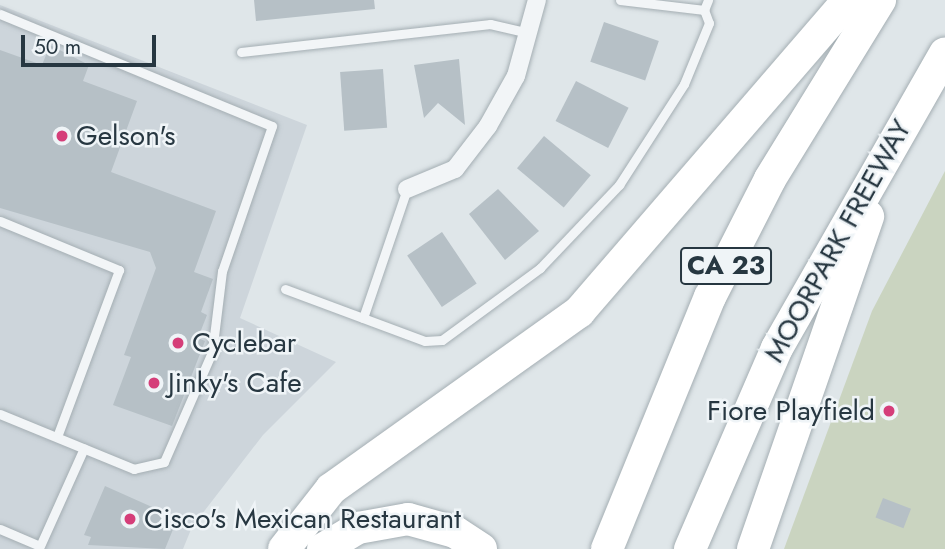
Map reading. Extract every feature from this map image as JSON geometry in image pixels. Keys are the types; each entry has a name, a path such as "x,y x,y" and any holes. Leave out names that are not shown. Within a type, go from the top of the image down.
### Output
{"highway":[{"path":"284,549 331,489 579,312 848,0"},
{"name":"CA 23","path":"607,549 710,297 777,167 880,0"},
{"name":"MOORPARK FREEWAY","path":"690,549 777,348 904,120 945,54"},
{"path":"753,549 904,120"},
{"path":"323,549 358,528 408,519 455,532 481,549"}],"street":[{"path":"407,188 455,169 516,76 537,0"}],"lane":[{"path":"285,289 434,343 540,268 590,219 653,138 696,57 709,23 706,5 620,0"},
{"path":"0,14 272,126 222,271 212,352 173,451 150,469 134,469 0,414"},
{"path":"241,52 480,24 530,33"},
{"path":"362,318 407,188"},
{"path":"0,221 119,270 57,437"},
{"path":"0,529 40,546 84,448"}],"shaded area":[{"path":"0,5 307,125 240,318 336,362 263,435 192,527 183,549 0,549"}],"green space":[{"name":"Fiore Playfield","path":"945,171 945,549 784,549 872,311"}],"building":[{"path":"254,0 374,0 375,9 256,21"},
{"path":"604,22 659,41 645,81 590,62"},
{"path":"50,45 89,65 83,81 137,101 111,172 216,211 194,272 213,279 201,312 207,315 198,338 205,341 172,426 113,405 131,357 124,355 156,268 150,252 0,208 0,50 42,65"},
{"path":"459,59 465,125 438,103 424,118 414,65"},
{"path":"383,69 387,128 344,131 340,72"},
{"path":"576,81 629,108 608,148 556,121"},
{"path":"544,136 591,175 564,207 517,168"},
{"path":"498,189 539,231 505,260 469,214"},
{"path":"442,232 477,283 442,307 407,255"},
{"name":"Cisco's Mexican Restaurant","path":"105,486 170,515 166,524 174,527 165,549 88,545 91,537 84,535"},
{"path":"883,498 911,509 903,528 875,518"}],"place":[{"name":"Gelson's","path":"62,136"},
{"name":"Cyclebar","path":"178,343"},
{"name":"Jinky's Cafe","path":"154,383"},
{"name":"Fiore Playfield","path":"889,411"},
{"name":"Cisco's Mexican Restaurant","path":"130,519"}]}
